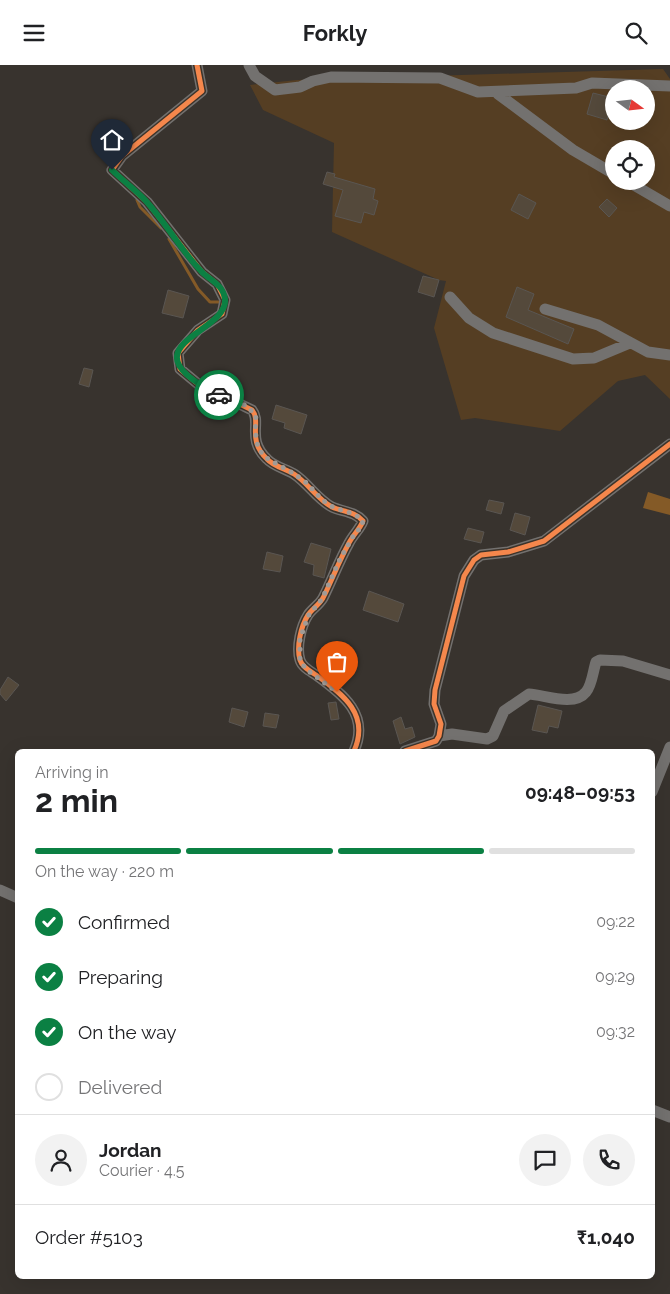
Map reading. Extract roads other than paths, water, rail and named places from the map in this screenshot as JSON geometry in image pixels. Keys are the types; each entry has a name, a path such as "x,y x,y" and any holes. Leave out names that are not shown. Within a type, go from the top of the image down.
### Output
{"street":[{"path":"197,65 202,91 122,156 112,170 147,202 202,272 218,284 223,293 225,300 222,314 198,330 178,353 177,362 180,369 198,384 252,410 256,415 255,439 259,450 268,461 305,481 332,507 352,513 363,521 361,528 355,533 344,551 322,599 308,616 302,629 299,651 300,661 307,670 348,701 358,717 359,739 355,749"},
{"path":"249,65 255,77 275,90 300,87 313,81 331,77 440,78 478,92 576,88 592,83 670,86"},
{"path":"502,92 498,94 573,150 605,169"},
{"path":"642,190 670,206"},
{"path":"450,297 469,318 493,333 574,359 594,358 630,343"},
{"path":"545,309 598,325 648,352 670,355"},
{"path":"411,749 436,741 439,736 441,724 434,704 435,690 464,576 474,560 481,555 508,552 544,541 670,444"},
{"path":"439,736 452,734 487,739 493,736 504,711 529,694 571,699 578,698 586,691 596,662 600,660 623,661 670,675"},
{"path":"655,784 670,747"},
{"path":"0,890 15,897"},
{"path":"655,1111 670,1117"}],"waterway":[{"path":"137,200 140,207 161,228"},
{"path":"169,239 198,289 210,302 221,302"}]}
